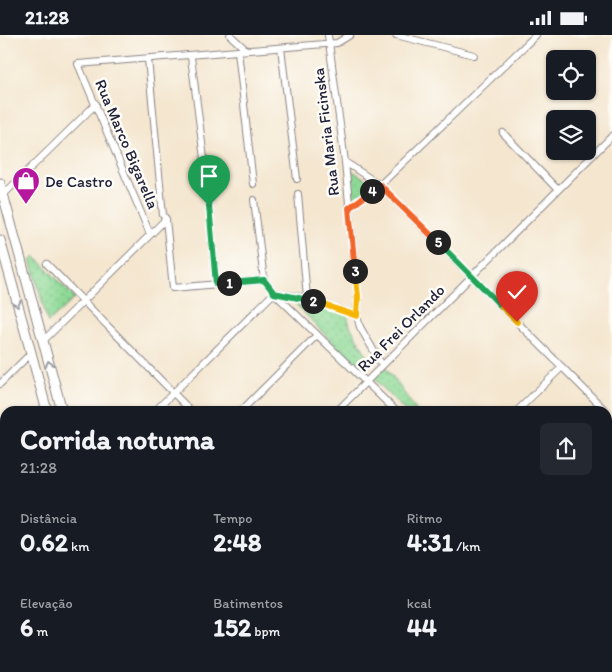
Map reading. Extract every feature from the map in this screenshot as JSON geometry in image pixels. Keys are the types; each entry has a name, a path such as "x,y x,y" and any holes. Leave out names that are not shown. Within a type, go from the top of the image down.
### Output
{"highway":[{"path":"0,183 61,406"},
{"path":"0,240 46,406"}],"street":[{"path":"230,35 246,50"},
{"name":"Rua Maria Ficinska","path":"328,35 345,162 358,296 357,316"},
{"path":"264,280 173,288 166,219 163,215 148,59 191,57 246,50 330,44 343,41 350,35"},
{"path":"396,35 474,55"},
{"path":"349,208 380,185 536,35"},
{"path":"281,48 297,179"},
{"path":"238,51 253,184"},
{"path":"191,57 208,190"},
{"name":"Rua Marco Bigarella","path":"148,59 78,64 150,234"},
{"path":"2,196 96,103"},
{"path":"503,133 558,190"},
{"name":"Rua Frei Orlando","path":"341,406 612,136"},
{"path":"345,162 380,185 601,406"},
{"path":"298,194 307,299"},
{"path":"254,200 264,280 274,293 391,406"},
{"path":"209,206 216,284"},
{"path":"43,341 166,219"},
{"path":"47,264 186,406"},
{"path":"274,293 307,299 357,316 364,334 382,365"},
{"path":"159,406 274,293"},
{"path":"246,406 317,335"},
{"path":"0,384 31,353"},
{"path":"522,406 562,367"}],"green space":[{"path":"349,169 374,184 353,201"},
{"path":"35,256 75,298 48,323 31,260"},
{"path":"293,297 347,315 350,326 372,364 362,374 292,300"},
{"path":"385,366 413,406 400,406 373,377"}],"place":[{"name":"De Castro","path":"26,205"}],"route":[{"path":"209,206 216,284 264,280 274,293 307,299 357,316 358,296 349,208 380,185 517,322"}]}
